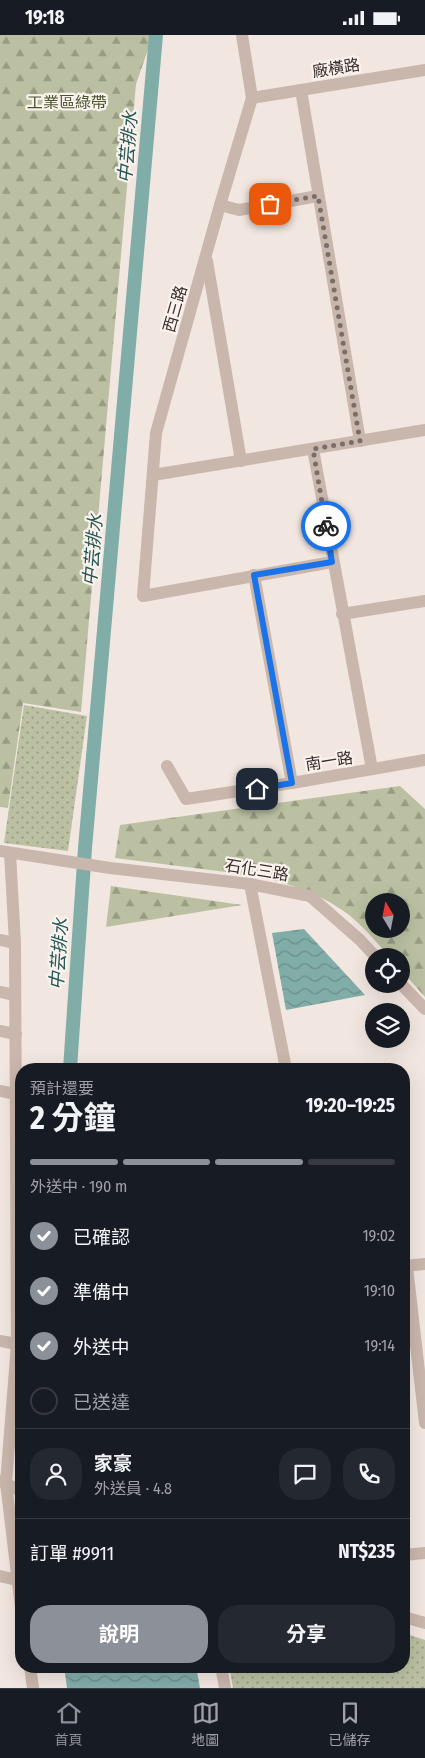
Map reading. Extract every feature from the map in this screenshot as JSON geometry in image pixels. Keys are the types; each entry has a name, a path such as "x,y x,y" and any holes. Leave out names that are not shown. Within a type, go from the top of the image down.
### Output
{"street":[{"name":"西三路","path":"242,35 252,98 156,433 143,596 254,575"},
{"name":"廠橫路","path":"252,98 425,70"},
{"path":"301,90 360,441"},
{"path":"220,205 238,209 318,196"},
{"path":"206,258 241,461"},
{"path":"153,475 425,430"},
{"path":"313,449 332,562 372,769"},
{"path":"292,783 254,575 332,562"},
{"path":"342,614 425,601"},
{"name":"南一路","path":"167,766 186,799 425,760"},
{"path":"5,852 15,943 16,1063"},
{"name":"石化三路","path":"5,852 110,868 250,884 310,896 368,948"},
{"path":"250,884 285,1063"},
{"path":"0,940 15,943"},
{"path":"0,992 16,995"},
{"path":"410,993 425,1009"},
{"path":"0,1031 16,1034"},
{"path":"0,1091 15,1094"},
{"path":"410,1265 425,1263"},
{"path":"410,1305 425,1423"},
{"path":"0,1341 15,1344"},
{"path":"15,1364 3,1482 15,1566"},
{"path":"3,1482 15,1488"},
{"path":"410,1554 425,1553"},
{"path":"0,1576 15,1580"},
{"path":"410,1619 425,1623"},
{"path":"31,1673 33,1688"},
{"path":"222,1673 225,1688"}],"green space":[{"name":"工業區綠帶","path":"0,35 153,35 136,84 81,712 23,703 8,808 0,807"},
{"path":"24,705 87,716 68,851 4,843"},
{"path":"400,786 425,809 425,997 410,980 410,948 382,948 372,938 410,938 410,893 365,893 365,930 349,915 333,904 299,888 282,883 229,873 115,858 120,825"},
{"path":"111,886 242,905 106,927"},
{"path":"410,1635 425,1640 425,1688 233,1688 230,1673 410,1673"}],"water":[{"path":"304,929 365,995 286,1010 272,933"},
{"path":"65,1673 197,1673 200,1688 67,1688"}],"waterway":[{"name":"中芸排水","path":"70,1063 85,848 156,35"}],"way so far":[{"path":"270,204 318,196 360,441 313,449 326,526"}],"route":[{"path":"257,789 292,783 254,575 332,562 326,526"}]}
